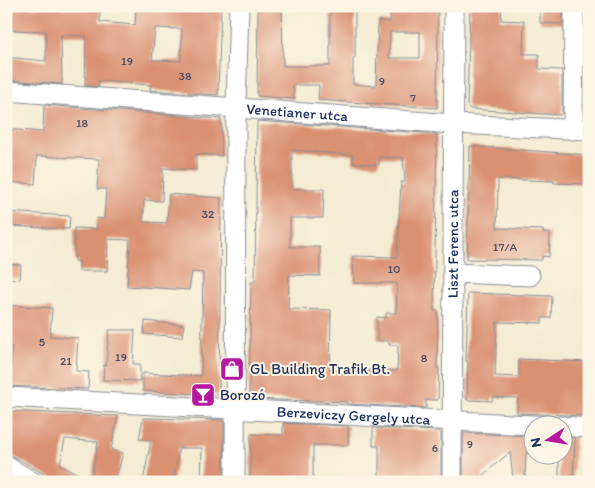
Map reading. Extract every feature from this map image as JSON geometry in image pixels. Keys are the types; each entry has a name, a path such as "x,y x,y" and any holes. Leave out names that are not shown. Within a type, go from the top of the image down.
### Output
{"street":[{"path":"235,482 236,108 239,6"},
{"name":"Liszt Ferenc utca","path":"452,482 454,6"},
{"path":"574,6 581,130"},
{"name":"Venetianer utca","path":"6,91 453,124 581,130"},
{"path":"453,273 530,276"},
{"name":"Berzeviczy Gergely utca","path":"6,397 522,424"},
{"path":"572,427 589,428"},
{"path":"6,466 34,482"}],"building":[{"path":"6,6 88,9 88,6 100,6 100,22 135,25 136,6 201,10 201,6 221,6 218,95 150,90 151,85 99,81 98,87 85,86 86,36 61,35 62,84 6,80 6,57 46,61 46,31 6,30","holes":["155,28 182,29 181,61 152,60"]},
{"path":"258,6 282,6 283,66 330,66 330,6 343,6 343,10 355,10 353,84 376,86 378,21 390,22 390,6 438,6 437,108 318,100 319,85 293,85 294,99 257,96","holes":["390,32 420,32 420,58 389,58"]},
{"path":"470,6 502,6 501,20 524,21 523,54 539,54 539,69 562,70 562,113 560,115 470,109 467,105"},
{"path":"540,6 563,6 563,24 540,23"},
{"path":"585,71 589,71 589,119 585,119 584,115"},
{"path":"44,105 221,119 222,156 196,154 196,170 163,168 162,201 144,200 143,222 167,223 169,194 221,198 219,395 143,391 143,373 201,376 203,273 192,272 189,290 127,286 130,240 108,239 107,271 79,271 79,261 75,261 74,228 96,229 97,218 104,219 106,189 97,189 99,159 37,156 35,184 6,182 6,129 43,132"},
{"path":"257,121 437,134 434,311 438,311 438,400 426,400 426,408 347,404 347,402 249,399 251,282 255,282","holes":["292,150 353,155 353,163 379,165 379,157 403,158 405,182 401,182 397,257 353,256 354,283 397,283 396,313 386,313 386,318 377,317 377,341 389,341 389,345 398,345 397,371 330,370 331,310 288,309 289,275 320,276 320,247 290,247 290,218 323,218 324,189 292,189"]},
{"path":"470,146 589,155 589,180 584,180 584,184 498,179 497,228 543,230 543,233 550,233 549,257 542,256 542,260 467,259"},
{"path":"6,212 70,216 69,229 6,226"},
{"path":"6,264 21,265 20,279 6,278"},
{"path":"468,293 552,296 551,318 542,318 542,323 497,322 495,376 519,377 519,359 589,362 589,416 517,413 518,398 493,397 492,401 467,400"},
{"path":"6,305 52,308 50,336 78,338 76,371 89,372 88,389 6,386 6,373 10,374 12,347 6,346"},
{"path":"145,321 184,325 182,337 144,334"},
{"path":"109,330 135,330 133,364 140,364 140,381 103,380"},
{"path":"6,411 118,416 111,450 123,453 115,482 58,482 6,452","holes":["65,439 98,442 91,480 60,465"]},
{"path":"143,418 222,420 224,423 224,482 201,482 202,448 179,448 173,482 143,482 151,440 139,439"},
{"path":"283,423 348,426 348,445 313,445 313,482 250,482 251,434 283,435"},
{"path":"373,428 439,431 441,433 441,482 379,482 379,446 373,446"},
{"path":"463,433 522,436 522,466 526,466 525,479 513,479 510,452 483,475 483,482 463,482"},
{"path":"572,438 575,438 573,482 559,482 559,466 572,466"}],"place":[{"name":"GL Building Trafik Bt.","path":"232,369"},
{"name":"Borozó","path":"203,395"}]}
